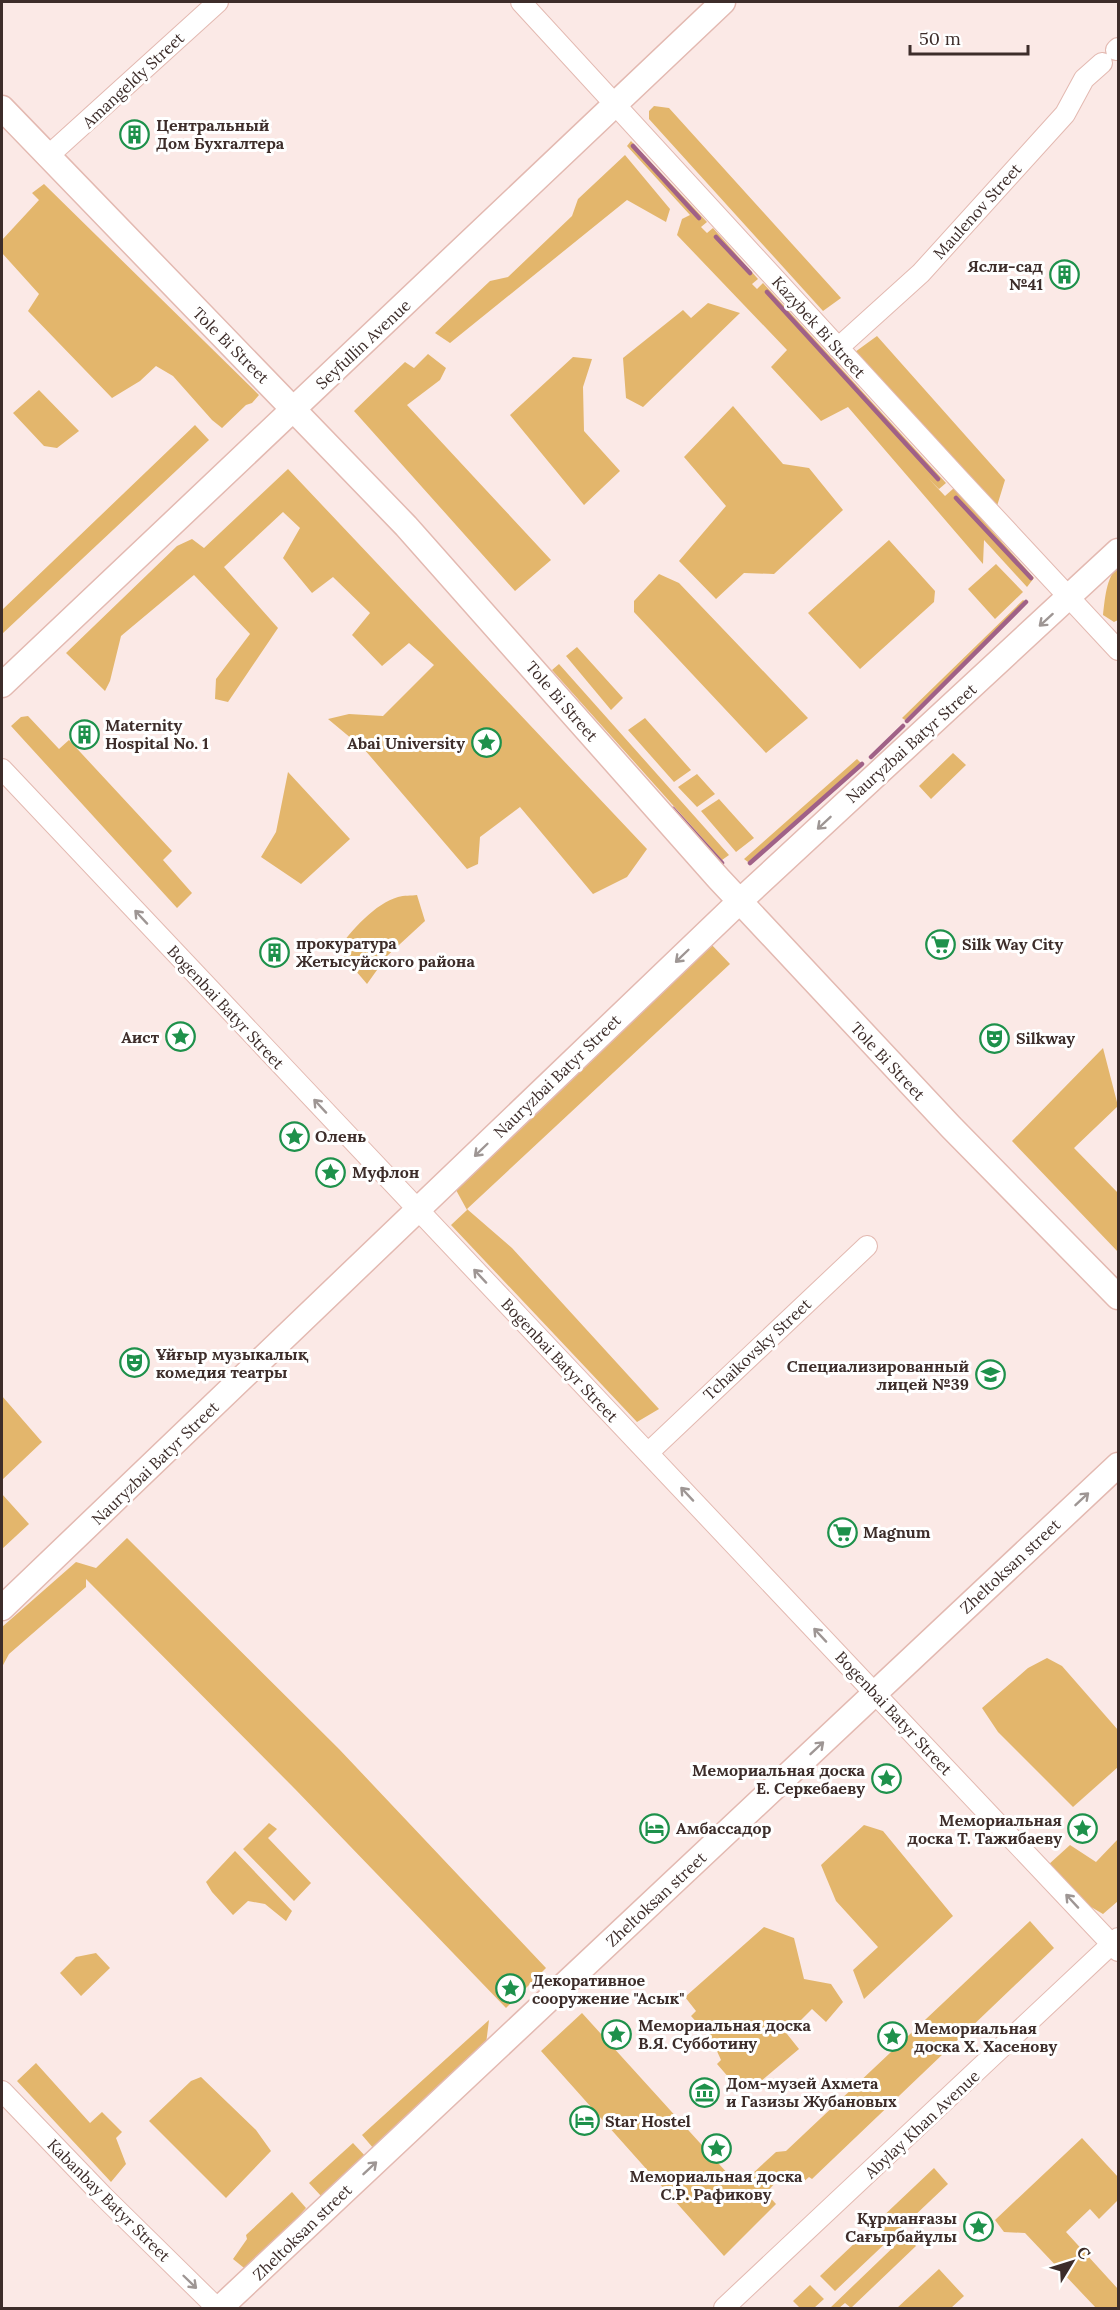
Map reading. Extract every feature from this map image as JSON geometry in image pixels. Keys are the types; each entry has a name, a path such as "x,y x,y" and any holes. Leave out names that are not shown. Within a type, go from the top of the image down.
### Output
{"main road":[{"name":"Seyfullin Avenue","path":"2,685 723,2"},
{"name":"Tole Bi Street","path":"2,108 406,526 740,901 951,1127 1119,1297"},
{"name":"Nauryzbai Batyr Street","path":"2,1608 740,901 1119,551"},
{"name":"Zheltoksan street","path":"218,2308 1119,1465"}],"street":[{"name":"Amangeldy Street","path":"47,157 218,2"},
{"name":"Kazybek Bi Street","path":"521,2 1119,650"},
{"name":"Maulenov Street","path":"838,348 921,273 1065,114 1084,79 1101,63"},
{"name":"Bogenbai Batyr Street","path":"2,769 875,1693 1116,1944"},
{"name":"Tchaikovsky Street","path":"648,1453 867,1246"},
{"name":"Abylay Khan Avenue","path":"724,2308 1116,1944"},
{"name":"Kabanbay Batyr Street","path":"2,2091 103,2196 218,2308"}],"shaded area":[{"path":"654,106 669,108 841,298 823,311 649,119 649,111"},
{"path":"631,141 707,222 701,227 707,233 713,228 758,279 752,284 757,289 763,283 946,483 939,489 928,478 945,496 954,488 1034,578 1027,587 984,540 983,564 848,407 821,421 771,367 787,350 677,235 682,219 690,215 627,146"},
{"path":"625,155 670,209 666,222 627,200 450,343 435,333 490,281 508,277 572,216 578,199"},
{"path":"44,184 259,395 252,403 246,405 222,428 173,376 156,366 140,381 112,398 28,311 39,294 2,253 2,240 39,200 32,193"},
{"path":"708,303 740,313 643,407 626,398 623,358 683,310 691,318"},
{"path":"877,336 1005,480 997,506 855,352"},
{"path":"428,354 446,368 440,380 407,405 551,560 515,591 354,411 405,362 414,368"},
{"path":"573,357 592,359 583,387 584,431 620,471 584,505 510,415"},
{"path":"39,390 79,431 57,448 44,446 13,413"},
{"path":"733,406 783,464 809,468 843,510 774,574 744,573 716,599 679,561 726,506 684,457"},
{"path":"195,425 209,440 2,634 2,610"},
{"path":"288,469 647,849 627,877 593,894 520,807 480,837 478,864 467,869 364,749 328,719 349,714 383,716 434,665 409,643 382,666 352,635 370,613 333,577 312,593 283,558 300,528 283,512 224,567 278,628 228,702 215,699 216,679 250,634 194,575 121,636 110,681 105,691 66,653 177,546 192,539 204,548"},
{"path":"889,540 935,591 934,602 860,669 808,613"},
{"path":"996,564 1023,592 995,619 968,589"},
{"path":"1118,566 1118,620 1114,622 1103,615 1105,596"},
{"path":"659,574 679,583 808,718 766,753 634,612 634,601"},
{"path":"1023,600 1026,602 905,720 902,718"},
{"path":"577,647 623,698 611,710 566,656"},
{"path":"559,664 729,855 722,860 552,670"},
{"path":"28,716 59,749 69,740 172,851 163,860 192,893 177,908 11,726 21,717"},
{"path":"645,718 691,770 674,782 628,730"},
{"path":"953,753 966,765 931,799 919,786"},
{"path":"857,759 861,763 748,862 744,859"},
{"path":"288,772 350,839 301,884 261,857 276,832"},
{"path":"697,774 715,794 697,807 678,787"},
{"path":"719,799 754,838 736,852 701,811"},
{"path":"417,895 425,921 387,956 367,984 338,950 356,926 381,905 398,897"},
{"path":"710,943 730,964 467,1209 512,1248 659,1409 637,1422 451,1225 467,1210 456,1190"},
{"path":"1103,1048 1118,1106 1074,1148 1118,1193 1118,1252 1012,1141"},
{"path":"2,1396 42,1442 2,1480"},
{"path":"2,1494 29,1524 2,1549"},
{"path":"127,1538 339,1749 546,1968 506,2008 295,1789 86,1579 86,1587 9,1654 2,1667 2,1627 76,1562 96,1568"},
{"path":"1047,1658 1062,1666 1118,1730 1118,1767 1073,1807 998,1732 982,1708 1028,1668"},
{"path":"269,1823 277,1829 268,1838 311,1883 294,1901 243,1849"},
{"path":"864,1825 883,1831 953,1916 864,1999 853,1970 878,1947 836,1901 821,1865"},
{"path":"1118,1839 1118,1901 1103,1914 1086,1904 1048,1865 1070,1845 1096,1862"},
{"path":"235,1851 292,1911 286,1921 265,1904 248,1901 233,1915 212,1892 206,1882"},
{"path":"1030,1921 1054,1948 812,2179 809,2177 800,2185 787,2170 766,2193 776,2204 724,2256 541,2051 582,2013 739,2186 776,2152 786,2151"},
{"path":"764,1927 794,1938 804,1979 831,1984 843,2002 826,2022 812,2009 787,2034 799,2049 754,2087 742,2082 737,2087 717,2064 721,2060 711,2038 691,2016 696,2011 685,1997"},
{"path":"96,1953 110,1968 81,1996 60,1973 76,1957"},
{"path":"489,2020 486,2044 374,2149 362,2135"},
{"path":"36,2063 90,2123 102,2112 122,2132 116,2138 126,2164 111,2182 17,2081"},
{"path":"201,2077 256,2130 271,2151 226,2198 149,2121 191,2081"},
{"path":"1082,2138 1118,2177 1118,2200 1099,2219 1090,2209 1066,2232 1118,2289 1118,2308 1096,2308 1025,2233 1004,2232 995,2220"},
{"path":"353,2143 367,2158 322,2197 309,2183"},
{"path":"934,2168 948,2184 835,2291 820,2276"},
{"path":"292,2192 306,2208 249,2272 233,2259 247,2239 246,2235"},
{"path":"906,2235 916,2246 851,2308 845,2303 839,2308 830,2308"},
{"path":"939,2269 964,2296 951,2308 897,2308"},
{"path":"810,2285 824,2299 814,2308 800,2308 793,2301"}],"waterway":[{"path":"633,146 699,218"},
{"path":"716,237 750,273"},
{"path":"767,292 938,479"},
{"path":"956,498 1031,578"},
{"path":"907,721 1026,602"},
{"path":"871,757 903,726"},
{"path":"750,863 862,764"},
{"path":"673,809 722,863"}],"place":[{"name":"Центральный Дом Бухгалтера","path":"135,134"},
{"name":"Ясли-сад №41","path":"1064,275"},
{"name":"Maternity Hospital No. 1","path":"84,734"},
{"name":"Abai University","path":"486,743"},
{"name":"Silk Way City","path":"941,944"},
{"name":"прокуратура Жетысуйского района","path":"275,952"},
{"name":"Аист","path":"180,1037"},
{"name":"Silkway","path":"995,1038"},
{"name":"Олень","path":"294,1136"},
{"name":"Муфлон","path":"331,1172"},
{"name":"Ұйғыр музыкалық комедия театры","path":"135,1363"},
{"name":"Специализированный лицей №39","path":"990,1375"},
{"name":"Magnum","path":"842,1532"},
{"name":"Мемориальная доска Е. Серкебаеву","path":"886,1779"},
{"name":"Амбассадор","path":"655,1828"},
{"name":"Мемориальная доска Т. Тажибаеву","path":"1083,1829"},
{"name":"Декоративное сооружение \"Асык\"","path":"511,1989"},
{"name":"Мемориальная доска В.Я. Субботину","path":"617,2034"},
{"name":"Мемориальная доска Х. Хасенову","path":"893,2037"},
{"name":"Дом-музей Ахмета и Газизы Жубановых","path":"705,2092"},
{"name":"Star Hostel","path":"584,2121"},
{"name":"Мемориальная доска С.Р. Рафикову","path":"716,2148"},
{"name":"Құрманғазы Сағырбайұлы","path":"978,2227"}]}
